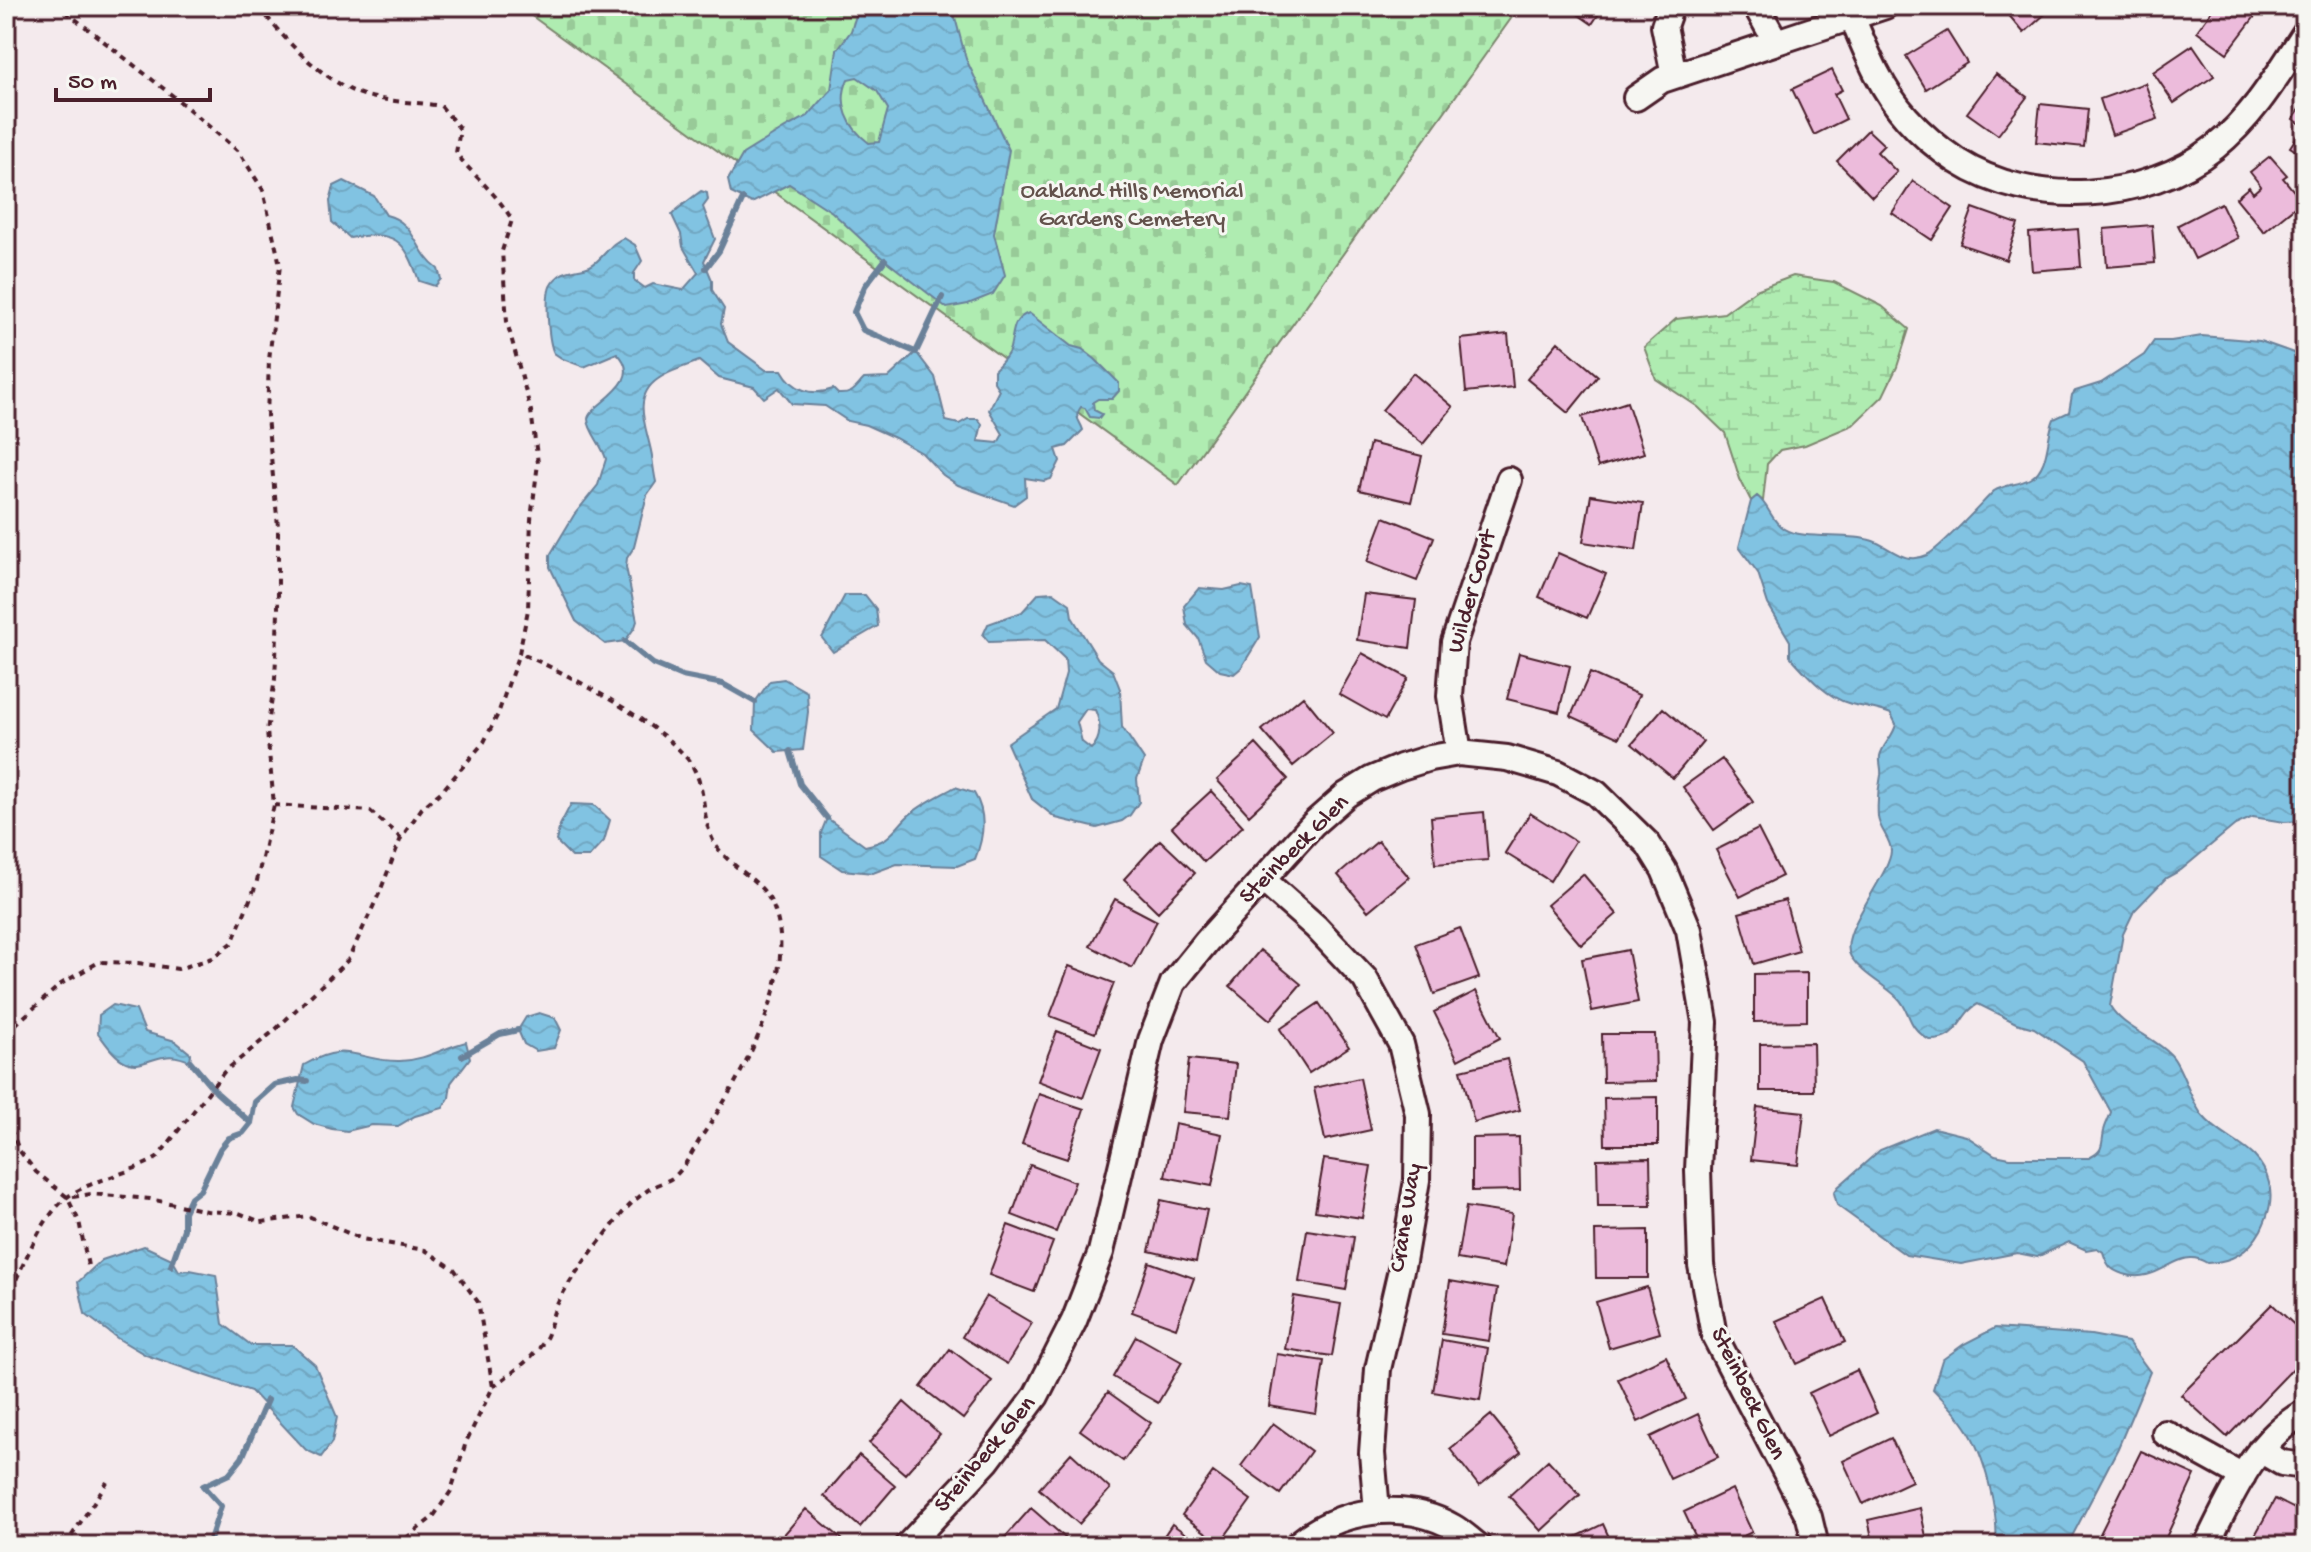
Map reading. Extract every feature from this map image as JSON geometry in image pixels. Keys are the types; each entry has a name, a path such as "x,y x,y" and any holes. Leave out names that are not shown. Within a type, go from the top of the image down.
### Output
{"street":[{"path":"1671,6 1664,26 1674,75"},
{"path":"1756,6 1776,42"},
{"path":"1636,98 1674,75 1885,6"},
{"path":"1852,17 1887,90 1905,116 1932,142 1983,174 2020,186 2064,192 2115,190 2154,180 2202,156 2256,106 2305,33"},
{"name":"Wilder Court","path":"1459,753 1450,696 1454,642 1509,480"},
{"name":"Steinbeck Glen","path":"907,1546 987,1461 1036,1396 1074,1321 1101,1252 1151,1040 1173,983 1313,824 1346,795 1372,779 1401,767 1459,753 1520,762 1558,773 1596,793 1648,844 1664,870 1689,930 1705,1022 1698,1170 1701,1265 1714,1335 1809,1517 1816,1546"},
{"name":"Crane Way","path":"1263,880 1316,927 1365,979 1401,1044 1418,1114 1417,1180 1403,1261 1378,1369 1372,1453 1377,1511"},
{"path":"2206,1546 2260,1450 2289,1421 2305,1412"},
{"path":"2165,1433 2243,1476"},
{"path":"2260,1450 2282,1463 2305,1466"},
{"path":"1296,1546 1331,1522 1377,1511 1404,1512 1430,1518 1452,1527 1478,1546"}],"path":[{"path":"6,1033 61,984 99,962 138,963 178,969 213,958 232,943 256,885 274,805 267,731 275,679 278,526 267,417 269,360 280,265 263,190 239,152 124,55 59,6"},
{"path":"6,1301 43,1226 67,1197 157,1158 224,1072 275,1030 348,960 367,923 401,838 422,808 443,790 484,742 498,714 519,653 528,610 531,519 538,463 531,411 506,307 502,251 512,220 500,198 469,170 456,153 460,129 441,106 357,93 331,78 307,58 282,35 259,6"},
{"path":"396,1546 433,1517 451,1491 466,1442 493,1387 521,1366 546,1339 556,1308 623,1212 648,1190 675,1176 714,1119 769,1015 777,973 780,934 770,899 724,856 710,833 705,794 693,765 670,741 628,712 570,675 519,653"},
{"path":"274,805 370,811 401,838"},
{"path":"6,1118 19,1150 36,1172 67,1197 79,1221 89,1271"},
{"path":"67,1197 91,1194 150,1199 195,1209 239,1213 261,1222 308,1216 362,1239 425,1250 454,1269 478,1302 493,1387"},
{"path":"65,1546 107,1482"}],"green space":[{"name":"Oakland Hills Memorial Gardens Cemetery","path":"518,6 1520,6 1178,485"},
{"path":"1793,276 1834,282 1882,306 1909,329 1897,367 1883,396 1853,425 1805,445 1780,450 1767,464 1763,501 1757,496 1751,501 1740,479 1725,433 1698,407 1656,379 1644,347 1676,319 1724,313 1756,290"}],"water":[{"path":"859,6 952,6 966,59 1009,150 994,234 1005,275 993,294 947,308 876,253 832,212 789,184 752,203 731,193 728,180 743,154 808,116 831,90 837,50 851,31","holes":["857,77 877,91 888,109 879,142 869,143 855,130 846,114 845,88 848,79"]},
{"path":"344,181 374,196 386,215 404,224 424,255 438,269 441,279 435,286 419,281 409,255 396,241 378,235 350,238 332,222 330,201 334,186"},
{"path":"701,191 707,193 708,200 703,207 715,239 704,261 712,280 712,290 724,309 721,324 728,342 766,370 782,370 797,387 811,392 833,389 838,394 847,393 864,379 888,378 916,352 935,377 946,421 959,424 968,419 978,419 982,424 978,441 998,443 1003,434 989,410 999,390 994,382 994,370 1009,351 1016,323 1029,313 1071,346 1082,349 1095,359 1119,383 1119,391 1112,399 1093,402 1094,410 1102,414 1099,418 1090,417 1081,407 1077,416 1083,430 1067,446 1056,449 1060,461 1051,479 1025,478 1026,496 1014,505 958,485 943,475 922,453 866,425 848,421 825,406 792,404 779,388 764,398 754,387 719,378 699,361 667,374 650,387 643,405 656,482 647,495 634,547 627,558 637,621 625,641 605,644 576,621 550,567 550,555 574,515 598,485 606,459 588,419 622,383 626,374 625,364 617,353 584,367 554,353 548,322 549,290 560,275 590,266 624,238 635,245 642,261 634,273 634,280 645,288 653,284 683,290 698,273 683,247 672,215"},
{"path":"2202,336 2260,341 2305,357 2305,821 2284,822 2253,817 2235,825 2181,870 2166,878 2134,911 2123,934 2110,1006 2122,1020 2171,1055 2202,1115 2258,1160 2269,1183 2268,1213 2251,1244 2232,1258 2207,1263 2187,1258 2148,1275 2123,1274 2112,1269 2103,1252 2097,1248 2086,1250 2069,1242 2037,1257 2017,1253 1961,1264 1906,1255 1837,1205 1834,1193 1880,1150 1934,1128 1966,1136 1995,1155 2010,1158 2089,1158 2101,1148 2111,1112 2083,1061 2034,1028 2016,1023 1978,1004 1953,1032 1929,1040 1912,1023 1897,997 1851,957 1848,947 1851,934 1891,851 1879,821 1878,801 1880,756 1896,724 1891,714 1848,703 1831,695 1790,656 1790,641 1768,604 1758,573 1739,547 1751,501 1757,496 1780,526 1792,532 1861,538 1904,557 1919,558 1933,551 1951,535 1994,491 2027,480 2037,473 2045,459 2054,419 2069,412 2075,391 2101,383 2144,355 2154,341"},
{"path":"1241,586 1252,588 1260,637 1234,674 1220,671 1206,659 1198,638 1187,625 1184,606 1199,588 1224,590"},
{"path":"1053,592 1070,604 1072,617 1098,659 1113,671 1120,689 1122,727 1144,760 1137,779 1139,802 1122,821 1097,828 1056,818 1032,799 1007,743 1056,709 1066,673 1065,659 1045,640 989,642 983,635 988,624 1022,612 1039,593","holes":["1086,709 1095,710 1099,731 1091,749 1082,742 1077,722"]},
{"path":"845,595 865,595 876,609 878,626 833,652 822,638"},
{"path":"784,679 807,692 803,750 777,752 754,730 755,702 770,681"},
{"path":"955,787 974,793 981,809 982,834 975,859 957,866 897,864 873,873 842,870 821,856 821,833 827,818 865,846 884,839 917,809"},
{"path":"571,804 594,805 610,820 604,841 589,857 572,857 556,841"},
{"path":"113,1005 136,1010 145,1032 175,1041 191,1054 190,1061 171,1056 136,1064 122,1060 98,1033 99,1015"},
{"path":"539,1013 555,1018 561,1030 554,1048 536,1051 524,1044 518,1030 526,1017"},
{"path":"466,1042 470,1058 451,1083 449,1098 443,1108 415,1116 398,1126 372,1125 347,1131 332,1129 314,1124 298,1114 294,1107 304,1065 319,1057 343,1053 385,1060 410,1060"},
{"path":"144,1246 172,1259 179,1271 216,1275 223,1324 251,1345 292,1345 315,1365 337,1417 332,1442 321,1457 306,1450 251,1391 146,1355 85,1314 78,1282 102,1260"},
{"path":"1995,1328 2091,1335 2128,1342 2150,1372 2118,1448 2067,1546 1996,1546 1993,1501 1979,1453 1955,1412 1933,1389 1942,1360"}],"building":[{"path":"1566,6 1604,6 1592,24"},
{"path":"2001,6 2054,6 2024,33"},
{"path":"2215,6 2245,6 2256,15 2227,53 2197,31"},
{"path":"1947,31 1967,63 1926,89 1906,56"},
{"path":"2193,45 2214,76 2174,103 2153,72"},
{"path":"1832,70 1842,90 1834,94 1846,119 1814,135 1792,89"},
{"path":"1996,74 2027,97 1998,135 1967,113"},
{"path":"2145,83 2158,119 2112,135 2100,99"},
{"path":"2305,100 2305,157 2290,147 2304,126 2293,119"},
{"path":"2040,104 2088,109 2084,147 2036,142"},
{"path":"1868,130 1884,145 1877,152 1897,172 1872,197 1837,161"},
{"path":"2270,156 2287,175 2283,178 2302,201 2264,232 2236,198 2249,187 2253,193 2261,186 2250,172"},
{"path":"1913,181 1953,208 1932,240 1892,213"},
{"path":"2221,203 2238,238 2195,259 2178,225"},
{"path":"1973,208 2018,224 2006,260 1960,244"},
{"path":"2152,225 2155,263 2107,267 2104,229"},
{"path":"2078,229 2081,267 2032,271 2029,233"},
{"path":"1508,334 1513,387 1466,392 1461,339"},
{"path":"1558,342 1598,376 1568,413 1527,379"},
{"path":"1413,373 1453,407 1423,444 1382,410"},
{"path":"1627,402 1644,453 1598,467 1582,417"},
{"path":"1370,443 1422,456 1411,502 1359,490"},
{"path":"1591,495 1643,503 1636,550 1583,542"},
{"path":"1384,517 1434,537 1417,581 1367,562"},
{"path":"1558,553 1606,574 1587,618 1539,597"},
{"path":"1364,594 1416,600 1410,648 1357,640"},
{"path":"1362,653 1408,678 1385,720 1339,694"},
{"path":"1519,653 1570,666 1559,712 1507,699"},
{"path":"1590,673 1639,695 1619,738 1571,716"},
{"path":"1303,696 1333,733 1293,766 1262,730"},
{"path":"1663,708 1703,742 1673,778 1632,744"},
{"path":"1256,744 1288,779 1249,815 1217,780"},
{"path":"1722,759 1753,802 1714,830 1683,787"},
{"path":"1211,791 1243,826 1204,862 1172,827"},
{"path":"1484,812 1488,860 1435,864 1431,817"},
{"path":"1530,813 1575,841 1550,881 1505,853"},
{"path":"1758,829 1782,876 1740,897 1716,850"},
{"path":"1160,840 1195,873 1158,912 1124,879"},
{"path":"1378,841 1409,877 1368,911 1338,875"},
{"path":"1583,874 1617,914 1581,945 1547,905"},
{"path":"1115,899 1157,921 1132,968 1090,946"},
{"path":"1785,900 1799,951 1754,964 1739,913"},
{"path":"1460,928 1479,978 1434,994 1416,944"},
{"path":"1260,950 1301,984 1270,1020 1230,986"},
{"path":"1628,950 1638,1002 1592,1011 1582,959"},
{"path":"1069,966 1114,983 1095,1033 1050,1016"},
{"path":"1807,973 1807,1021 1754,1022 1754,974"},
{"path":"1476,991 1500,1038 1458,1060 1434,1012"},
{"path":"1319,1003 1349,1047 1309,1073 1280,1029"},
{"path":"1057,1031 1101,1048 1083,1098 1038,1081"},
{"path":"1602,1034 1655,1034 1656,1081 1603,1082"},
{"path":"1813,1043 1814,1091 1760,1091 1760,1044"},
{"path":"1189,1059 1236,1064 1230,1116 1183,1112"},
{"path":"1507,1059 1520,1110 1474,1122 1461,1070"},
{"path":"1360,1078 1371,1130 1325,1140 1314,1088"},
{"path":"1039,1094 1084,1109 1067,1159 1022,1144"},
{"path":"1658,1097 1658,1145 1605,1145 1604,1098"},
{"path":"1757,1107 1804,1112 1798,1165 1751,1160"},
{"path":"1175,1124 1222,1134 1212,1186 1165,1177"},
{"path":"1519,1137 1520,1190 1472,1191 1472,1138"},
{"path":"1650,1158 1651,1206 1598,1206 1597,1159"},
{"path":"1324,1159 1371,1166 1362,1218 1315,1211"},
{"path":"1030,1165 1075,1182 1056,1232 1012,1215"},
{"path":"1161,1200 1207,1210 1196,1262 1149,1251"},
{"path":"1466,1207 1512,1214 1504,1267 1457,1259"},
{"path":"1008,1225 1053,1242 1034,1292 989,1275"},
{"path":"1307,1230 1354,1237 1346,1290 1299,1282"},
{"path":"1648,1230 1648,1278 1596,1278 1595,1231"},
{"path":"1149,1262 1194,1278 1176,1328 1132,1312"},
{"path":"1450,1281 1497,1289 1489,1341 1442,1334"},
{"path":"1647,1287 1660,1333 1609,1348 1596,1302"},
{"path":"986,1296 1032,1323 1007,1364 962,1337"},
{"path":"1294,1296 1341,1304 1332,1356 1285,1349"},
{"path":"1825,1299 1845,1342 1797,1364 1776,1321"},
{"path":"2272,1304 2305,1335 2305,1356 2227,1437 2181,1395"},
{"path":"1136,1336 1182,1362 1158,1403 1113,1377"},
{"path":"1442,1340 1488,1348 1480,1400 1433,1392"},
{"path":"950,1349 992,1381 963,1419 921,1387"},
{"path":"1277,1354 1324,1361 1316,1414 1269,1406"},
{"path":"1666,1356 1686,1399 1638,1422 1618,1379"},
{"path":"1857,1370 1877,1413 1829,1436 1809,1393"},
{"path":"1108,1392 1151,1423 1123,1461 1080,1430"},
{"path":"904,1402 940,1434 905,1474 869,1443"},
{"path":"1698,1414 1718,1457 1670,1479 1650,1437"},
{"path":"1491,1415 1521,1452 1479,1486 1450,1449"},
{"path":"1273,1423 1311,1451 1280,1494 1241,1466"},
{"path":"1891,1438 1912,1481 1863,1504 1843,1461"},
{"path":"2141,1451 2195,1475 2162,1546 2094,1546"},
{"path":"1071,1453 1110,1489 1079,1524 1039,1489"},
{"path":"859,1455 895,1486 860,1527 824,1496"},
{"path":"1548,1460 1580,1495 1541,1531 1509,1496"},
{"path":"1213,1472 1251,1500 1220,1543 1182,1515"},
{"path":"1732,1489 1752,1532 1723,1546 1700,1546 1684,1512"},
{"path":"2275,1499 2305,1514 2305,1546 2249,1546"},
{"path":"1031,1508 1071,1543 1068,1546 999,1544"},
{"path":"1920,1508 1928,1546 1874,1546 1868,1520"},
{"path":"806,1509 842,1539 836,1546 774,1546"},
{"path":"1172,1524 1203,1546 1157,1546"},
{"path":"1603,1524 1613,1546 1557,1546"}],"waterway":[{"path":"706,268 719,251 743,199"},
{"path":"885,260 865,286 854,312 863,330 913,351"},
{"path":"916,352 942,297"},
{"path":"625,641 653,664 682,676 723,684 755,702"},
{"path":"790,751 800,784 827,818"},
{"path":"462,1056 500,1034 518,1030"},
{"path":"190,1061 217,1093 251,1123"},
{"path":"171,1266 184,1229 184,1212 191,1197 200,1190 220,1149 229,1138 243,1133 251,1123 255,1102 274,1085 307,1081"},
{"path":"208,1546 221,1506 203,1486 229,1474 242,1458 267,1400"}]}
